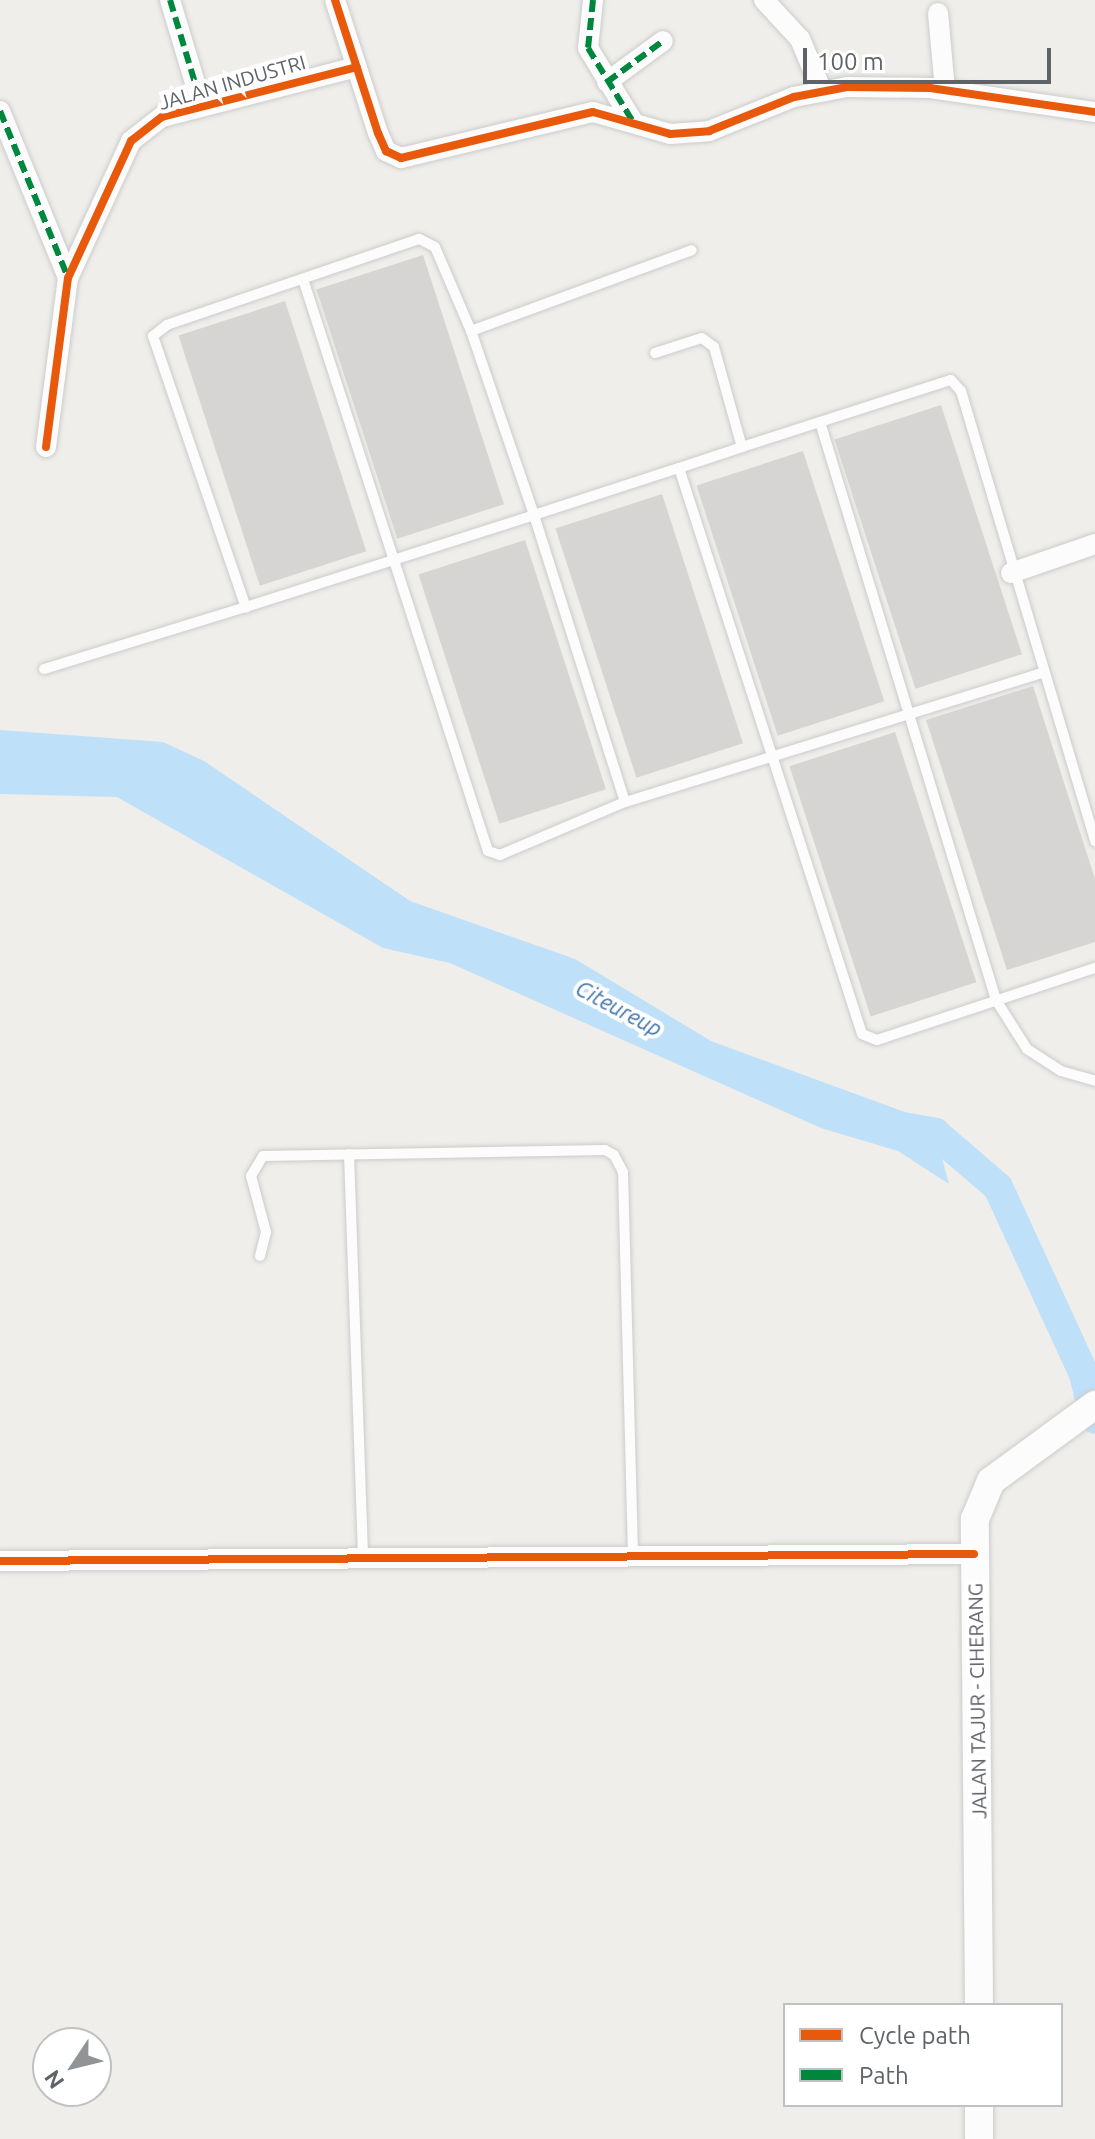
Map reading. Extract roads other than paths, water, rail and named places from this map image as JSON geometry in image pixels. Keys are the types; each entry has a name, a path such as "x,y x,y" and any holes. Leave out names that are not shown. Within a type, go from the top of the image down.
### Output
{"main road":[{"name":"JALAN TAJUR - CIHERANG","path":"979,2003 975,1519 991,1481 1095,1405"},
{"path":"979,2107 979,2139"}],"street":[{"path":"170,0 202,106"},
{"path":"335,0 383,146 401,158 593,112 632,120 670,134 709,131 821,89 945,90 1095,112"},
{"path":"593,0 588,48 632,120"},
{"path":"764,0 800,39 821,89"},
{"path":"938,13 945,90"},
{"path":"607,82 663,41"},
{"name":"JALAN INDUSTRI","path":"68,278 131,141 152,122 202,106 357,67"},
{"path":"0,111 68,278 46,447"},
{"path":"1011,573 1095,544"},
{"path":"0,1561 363,1561 974,1554"}],"lane":[{"path":"246,607 153,336 167,325 419,239 435,247 471,331 534,515 625,802"},
{"path":"471,331 692,250"},
{"path":"303,279 488,851 500,855 625,802 910,710 1042,673"},
{"path":"655,353 702,338 714,347 742,447"},
{"path":"44,669 951,380 961,391 1011,573 1095,841"},
{"path":"820,422 996,1000 1027,1049 1061,1071 1095,1081"},
{"path":"679,468 862,1034 877,1040 1095,968"},
{"path":"260,1256 267,1240 251,1176 257,1159 349,1154 605,1150 620,1163 633,1556"},
{"path":"349,1154 363,1561"}],"water":[{"path":"0,730 163,742 204,761 410,901 575,959 711,1041 932,1122 949,1184 898,1151 821,1128 450,963 383,948 117,797 0,794"}],"waterway":[{"name":"Citeureup","path":"897,1126 935,1133 998,1187 1084,1374 1095,1419"}]}
